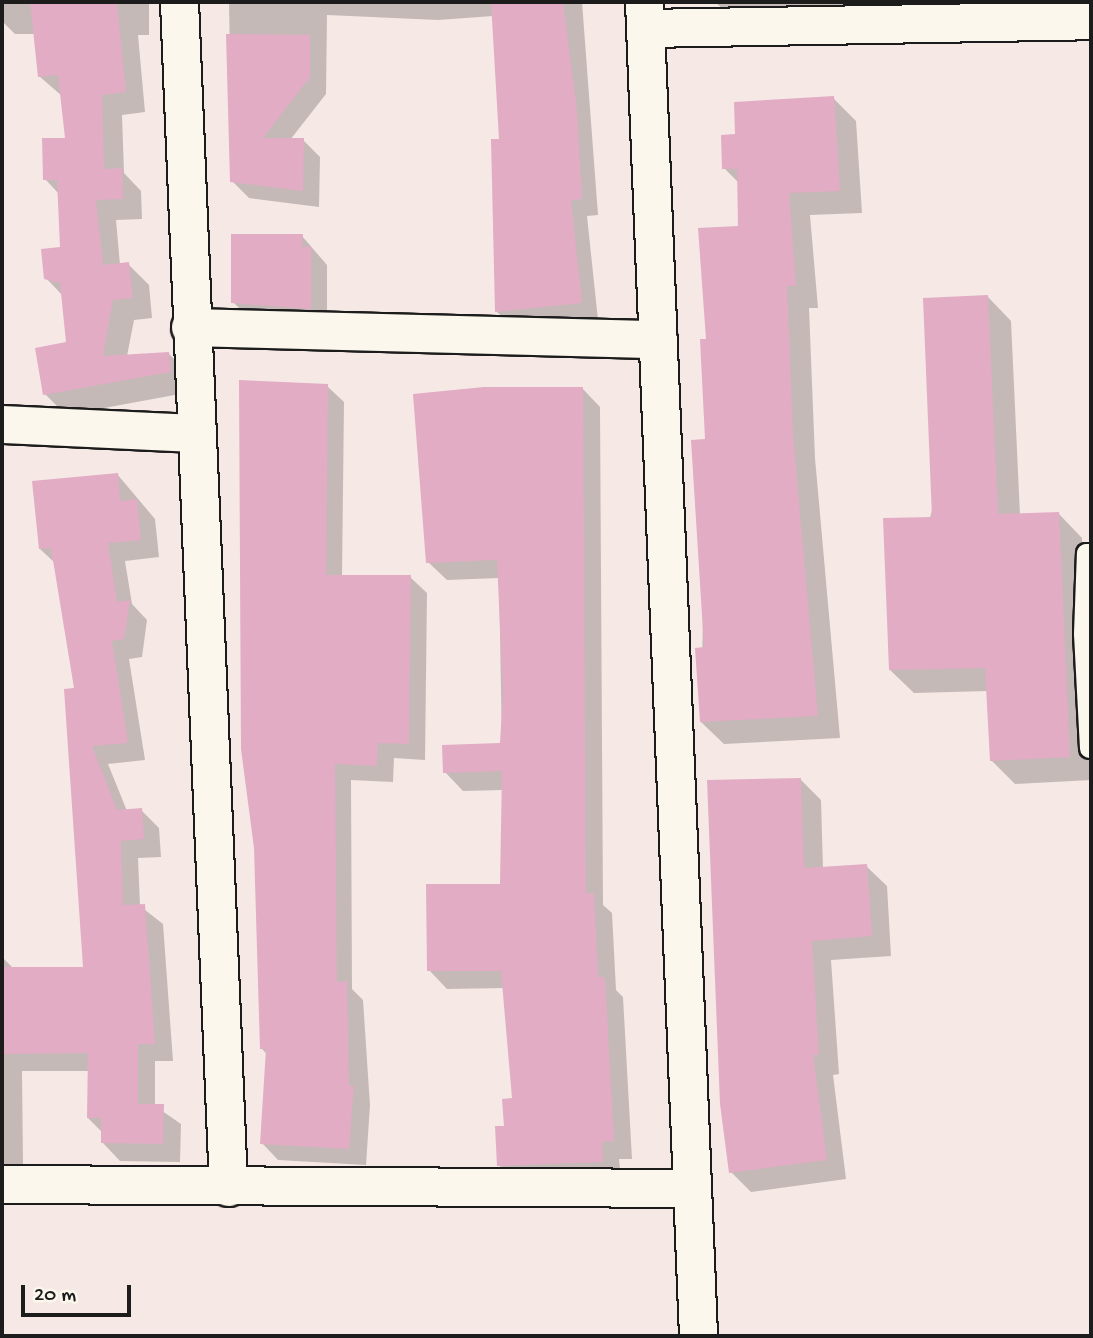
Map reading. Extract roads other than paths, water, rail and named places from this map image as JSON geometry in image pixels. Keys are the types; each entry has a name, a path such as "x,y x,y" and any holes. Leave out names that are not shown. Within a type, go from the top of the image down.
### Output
{"street":[{"path":"179,2 192,433 228,1187"},
{"path":"698,1336 644,15 1091,20"},
{"path":"190,327 657,339"},
{"path":"2,424 192,433"},
{"path":"2,1184 692,1188"}],"lane":[{"path":"1089,748 1083,633 1086,553 1091,553"}]}
